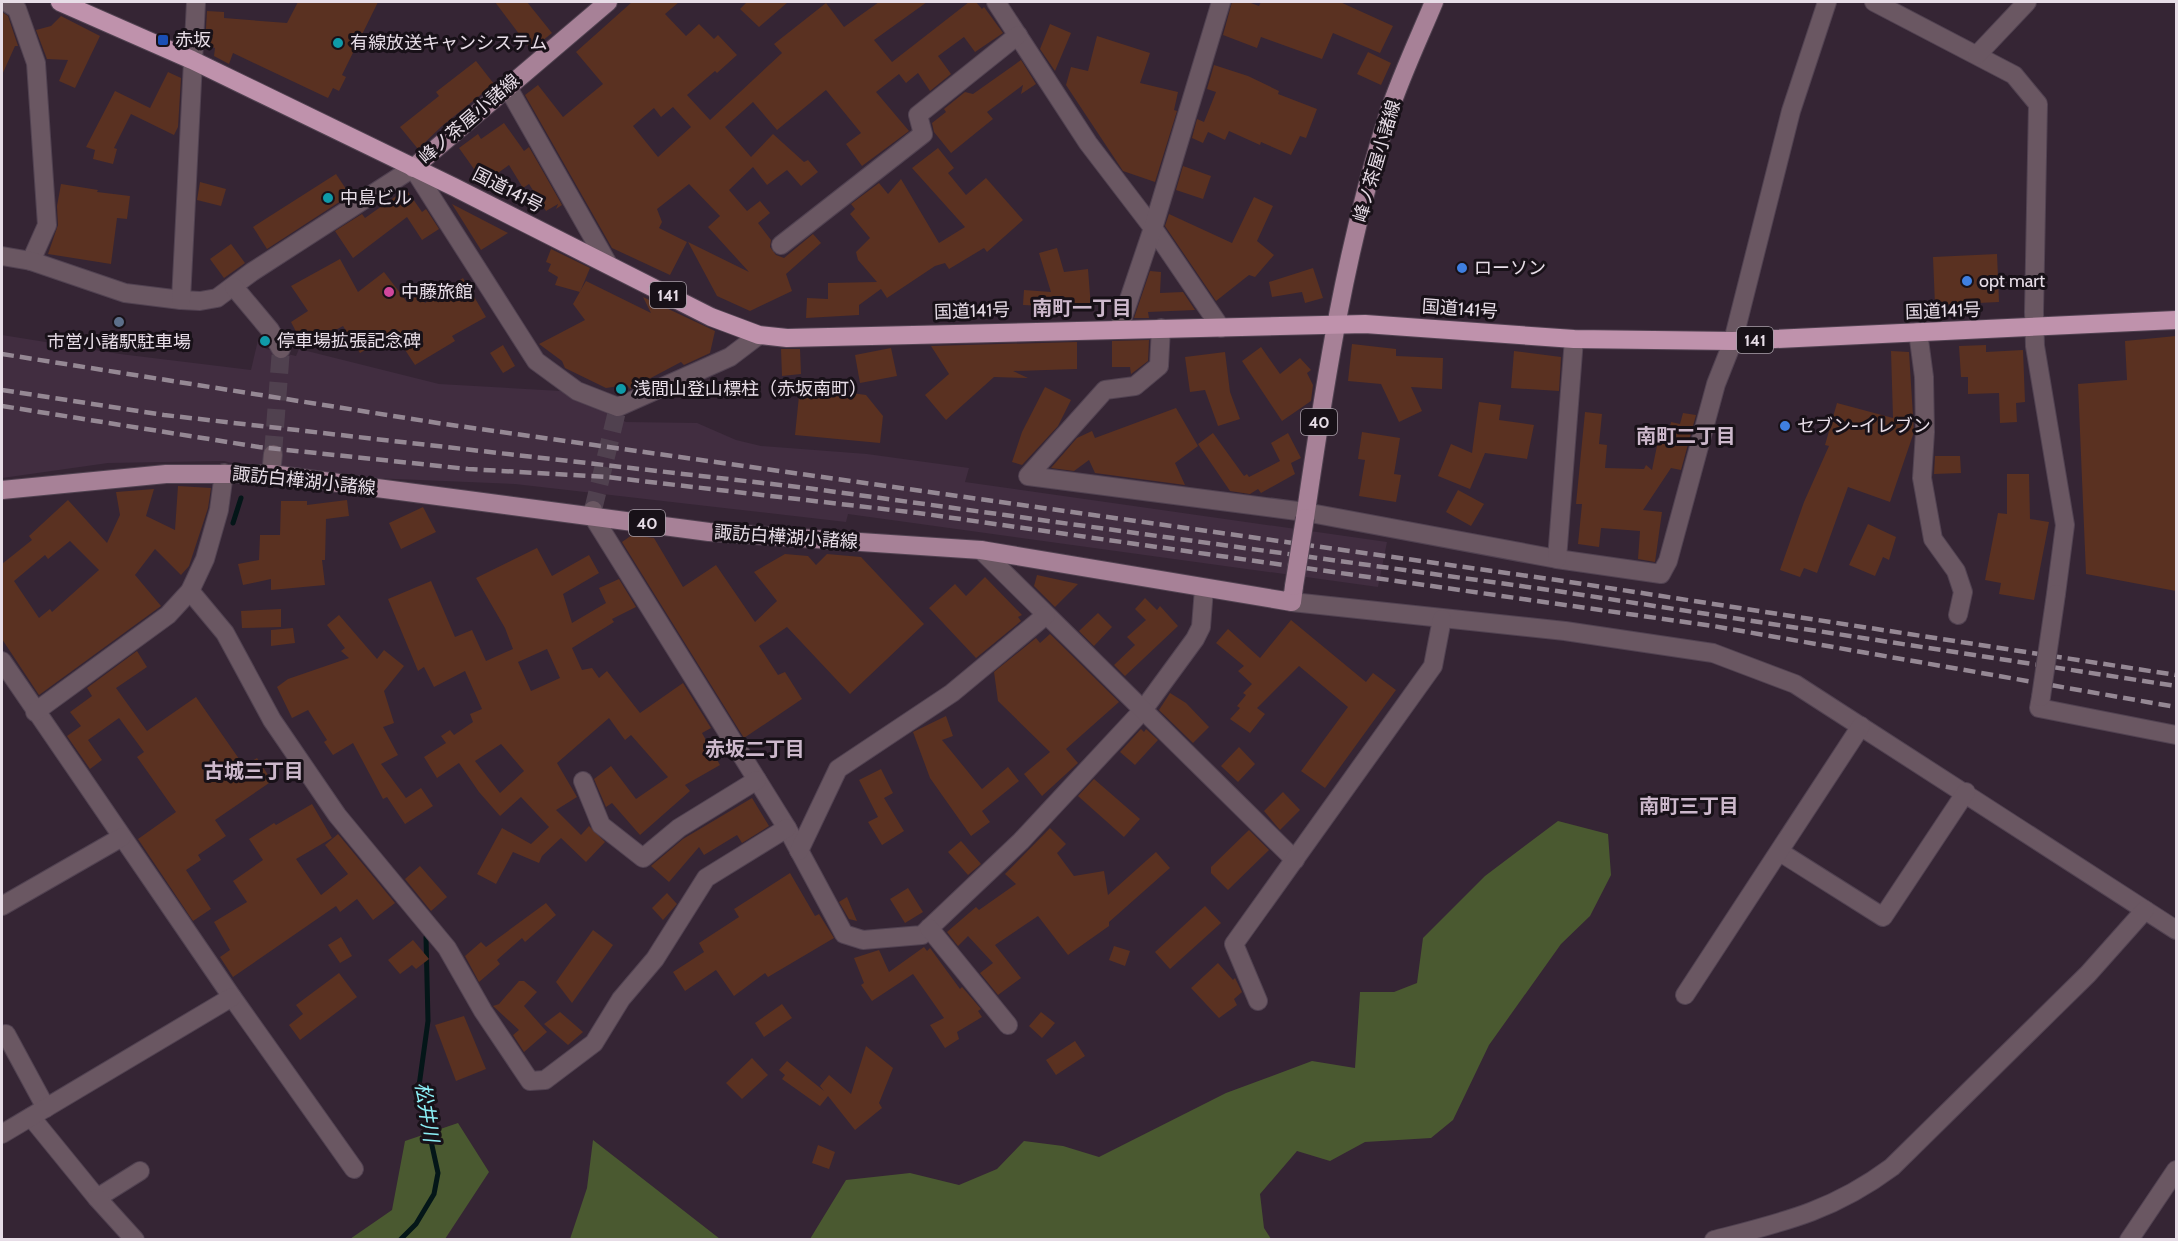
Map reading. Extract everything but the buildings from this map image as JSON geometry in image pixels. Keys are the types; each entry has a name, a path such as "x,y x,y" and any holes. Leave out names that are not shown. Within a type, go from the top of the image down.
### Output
{"highway":[{"name":"国道141号","path":"60,2 192,60 711,316 759,335 787,338 1334,326 1417,327 1574,339 1732,341 2034,329 2176,320"}],"main road":[{"name":"峰ノ茶屋小諸線","path":"413,168 608,2"},
{"name":"峰ノ茶屋小諸線","path":"1334,326 1365,196 1390,110 1434,2"},
{"name":"40","path":"1293,594 1334,326"},
{"name":"諏訪白樺湖小諸線","path":"2,490 166,474 271,474 593,512 710,532 981,550 1204,589 1293,594"}],"street":[{"path":"6,2 17,9 36,63 47,225 31,261"},
{"path":"181,300 196,2"},
{"path":"996,2 1088,143 1153,228 1221,328"},
{"path":"1119,329 1153,228 1221,2"},
{"path":"1161,328 1159,366 1136,386 1106,390 1028,476 1305,515 1557,559 1661,574 1668,561 1716,384 1732,341 1791,111 1827,2"},
{"path":"1874,2 2014,75 2038,104 2034,329 2065,525 2039,708 2170,734"},
{"path":"1977,55 2027,2"},
{"path":"781,245 923,134 918,115 1018,35"},
{"path":"507,87 608,264"},
{"path":"2,256 31,261 125,292 181,300 200,301 217,298 252,272 413,168 536,361 577,391 618,407 730,357 759,335"},
{"path":"234,287 270,330 281,349"},
{"path":"1918,332 1924,377 1925,432 1922,478 1933,539 1956,572 1963,592 1958,615"},
{"path":"1557,559 1574,339"},
{"path":"271,474 273,454"},
{"path":"35,712 168,615 190,591 205,559 219,510 224,473"},
{"path":"593,512 787,828 844,934 863,940 922,935 1021,841 1143,710 1196,639 1201,627 1204,589"},
{"path":"981,550 1295,860"},
{"path":"190,591 225,633 272,720 337,815 447,948 483,1011 530,1081 545,1080 594,1043 621,999 655,959 706,878 787,828"},
{"path":"1293,594 1442,619 1565,632 1713,653 1796,684 2176,930"},
{"path":"799,851 838,769 952,693 1046,615"},
{"path":"1258,1000 1234,944 1433,666 1442,619"},
{"path":"2,661 232,997 354,1169"},
{"path":"1685,995 1861,726"},
{"path":"583,781 601,825 643,858 679,828 757,780"},
{"path":"1780,852 1883,917 1966,792"},
{"path":"2,906 122,837"},
{"path":"1714,1239 1797,1219 1861,1190 1892,1167 2088,974 2145,910"},
{"path":"929,928 1008,1025"},
{"path":"2,1134 232,997"},
{"path":"6,1034 39,1112 97,1198 135,1239"},
{"path":"2129,1239 2176,1170"},
{"path":"97,1198 140,1171"}],"shaded area":[{"path":"2,335 120,354 251,370 258,340 266,349 296,356 299,349 439,384 561,391 626,422 697,423 736,440 761,446 867,454 969,468 965,482 1387,542 1378,587 848,514 846,522 515,484 323,476 259,470 224,461 108,463 2,478"}],"green space":[{"path":"1558,821 1608,834 1611,875 1590,916 1561,944 1489,1045 1453,1120 1431,1138 1365,1142 1330,1161 1297,1151 1260,1194 1264,1228 1271,1239 810,1239 846,1180 910,1173 959,1185 997,1169 1024,1141 1063,1146 1099,1157 1226,1093 1312,1061 1355,1068 1360,992 1394,992 1417,983 1423,938 1485,876"},
{"path":"458,1123 489,1172 445,1239 350,1239 392,1210 405,1141"},
{"path":"593,1140 720,1239 570,1239 587,1188"}],"waterway":[{"name":"松井川","path":"233,523 241,498"},
{"name":"松井川","path":"400,1240 416,1224 434,1194 438,1173 419,1086 428,1021 426,937"}],"tunnel":[{"path":"273,454 281,349"},
{"path":"593,510 618,407"}],"railway":[{"path":"2,354 444,424 1557,580 2176,675"},
{"path":"2,390 164,415 807,488 1557,591 2176,686"},
{"path":"2,406 259,447 468,469 607,477 918,513 1713,626 2176,707"}],"place":[{"name":"赤坂","path":"163,40"},
{"name":"有線放送キャンシステム","path":"338,43"},
{"name":"中島ビル","path":"328,198"},
{"name":"ローソン","path":"1462,268"},
{"name":"opt mart","path":"1967,281"},
{"name":"中藤旅館","path":"389,292"},
{"name":"市営小諸駅駐車場","path":"119,322"},
{"name":"停車場拡張記念碑","path":"265,341"},
{"name":"浅間山登山標柱（赤坂南町）","path":"621,389"},
{"name":"セブン-イレブン","path":"1785,426"}],"district":[{"name":"南町一丁目","path":"1082,308"},
{"name":"南町二丁目","path":"1686,436"},
{"name":"赤坂二丁目","path":"755,749"},
{"name":"古城三丁目","path":"254,771"},
{"name":"南町三丁目","path":"1689,806"}]}
